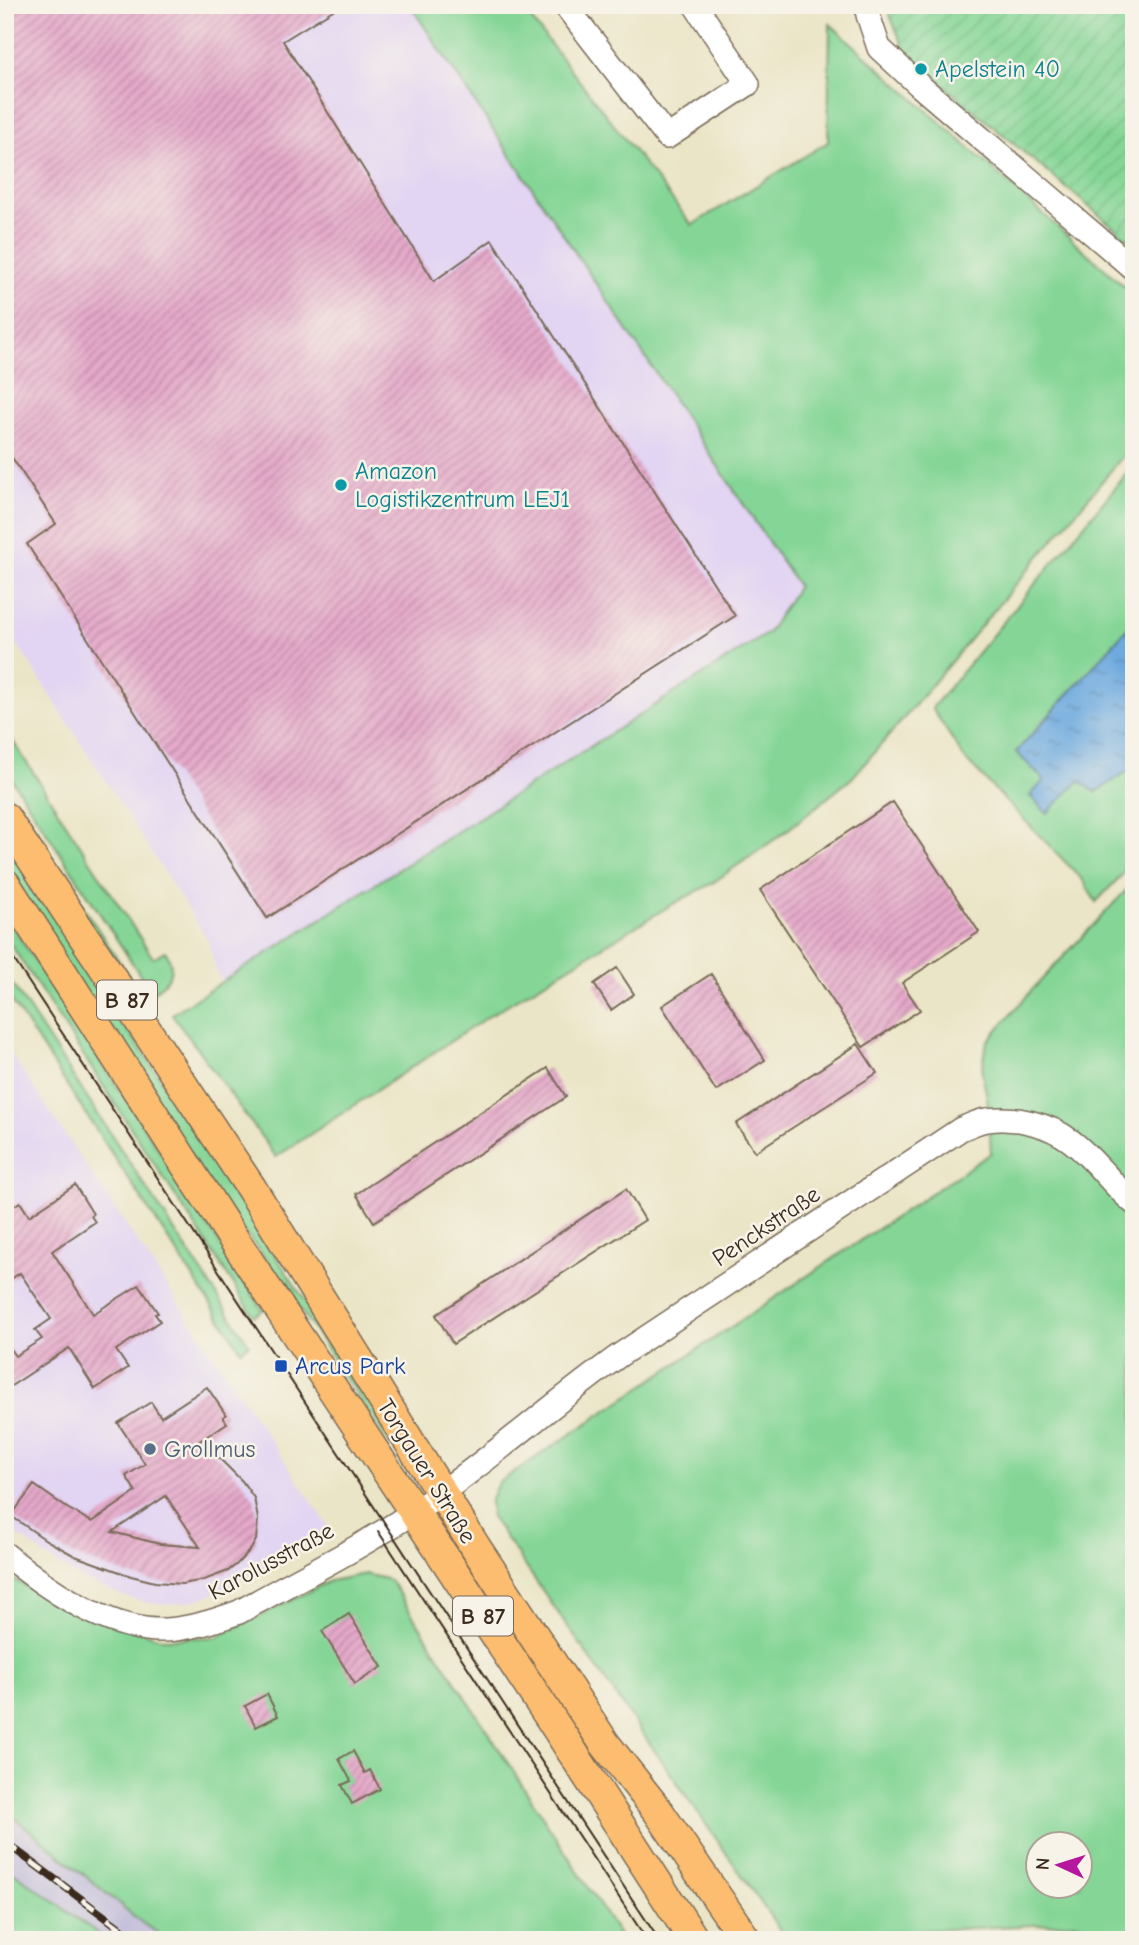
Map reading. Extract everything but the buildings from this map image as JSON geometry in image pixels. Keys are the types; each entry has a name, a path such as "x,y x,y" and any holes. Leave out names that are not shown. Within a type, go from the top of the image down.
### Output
{"main road":[{"name":"Torgauer Straße","path":"5,818 251,1188 441,1493 605,1744 657,1811 746,1940"},
{"name":"Torgauer Straße","path":"5,884 231,1235 694,1940"}],"street":[{"path":"565,5 667,137 748,84 695,5"},
{"path":"870,5 868,15 878,48 1134,270"},
{"name":"Penckstraße","path":"441,1493 502,1449 609,1363 961,1129 986,1120 1015,1120 1056,1131 1071,1141 1134,1203"},
{"name":"Karolusstraße","path":"5,1554 41,1582 81,1606 124,1624 164,1630 207,1623 239,1612 414,1512 441,1493"}],"shaded area":[{"name":"Amazon Logistikzentrum LEJ1","path":"5,5 410,5 798,586 768,633 223,983 217,974 208,940 5,625"},
{"name":"Arcus Park","path":"5,1045 331,1530 222,1590 196,1600 171,1604 149,1603 123,1596 81,1578 48,1558 5,1525"},
{"path":"5,1810 145,1925 170,1940 107,1940 5,1866"}],"green space":[{"path":"410,5 520,5 692,225 828,142 830,24 1134,295 1134,443 852,778 785,832 711,884 671,905 489,1016 276,1157 172,1014 768,633 798,586"},
{"path":"891,5 1134,5 1134,244 907,55 888,11"},
{"path":"1134,465 1134,621 1017,752 1079,781 1096,792 1134,767 1134,862 1096,902 1082,879 965,759 932,708"},
{"path":"5,729 153,958 165,951 169,958 171,969 167,980 152,993 5,769"},
{"path":"5,788 139,992 127,989 5,803"},
{"path":"5,841 398,1446 393,1449 268,1261 224,1207 5,874"},
{"path":"1134,882 1134,1930 1106,1930 1077,1923 785,1937 491,1517 490,1501 498,1483 991,1153 988,1103 982,1072 987,1042"},
{"path":"5,915 263,1310 254,1316 5,936"},
{"path":"5,973 249,1344 241,1350 5,991"},
{"path":"365,1574 390,1580 622,1940 170,1940 145,1925 5,1810 5,1575 64,1607 164,1639 217,1637 330,1581"},
{"path":"5,1866 107,1940 15,1940 5,1936"}],"water":[{"path":"1134,621 1134,767 1096,792 1079,781 1047,813 1030,796 1044,780 1016,752"}],"tram line":[{"path":"5,946 659,1940"},
{"path":"378,1531 647,1940"}],"railway":[{"path":"5,1842 136,1940"}],"place":[{"name":"Apelstein 40","path":"921,69"},
{"name":"Amazon Logistikzentrum LEJ1","path":"341,485"},
{"name":"Arcus Park","path":"281,1366"},
{"name":"Grollmus","path":"150,1449"}]}
